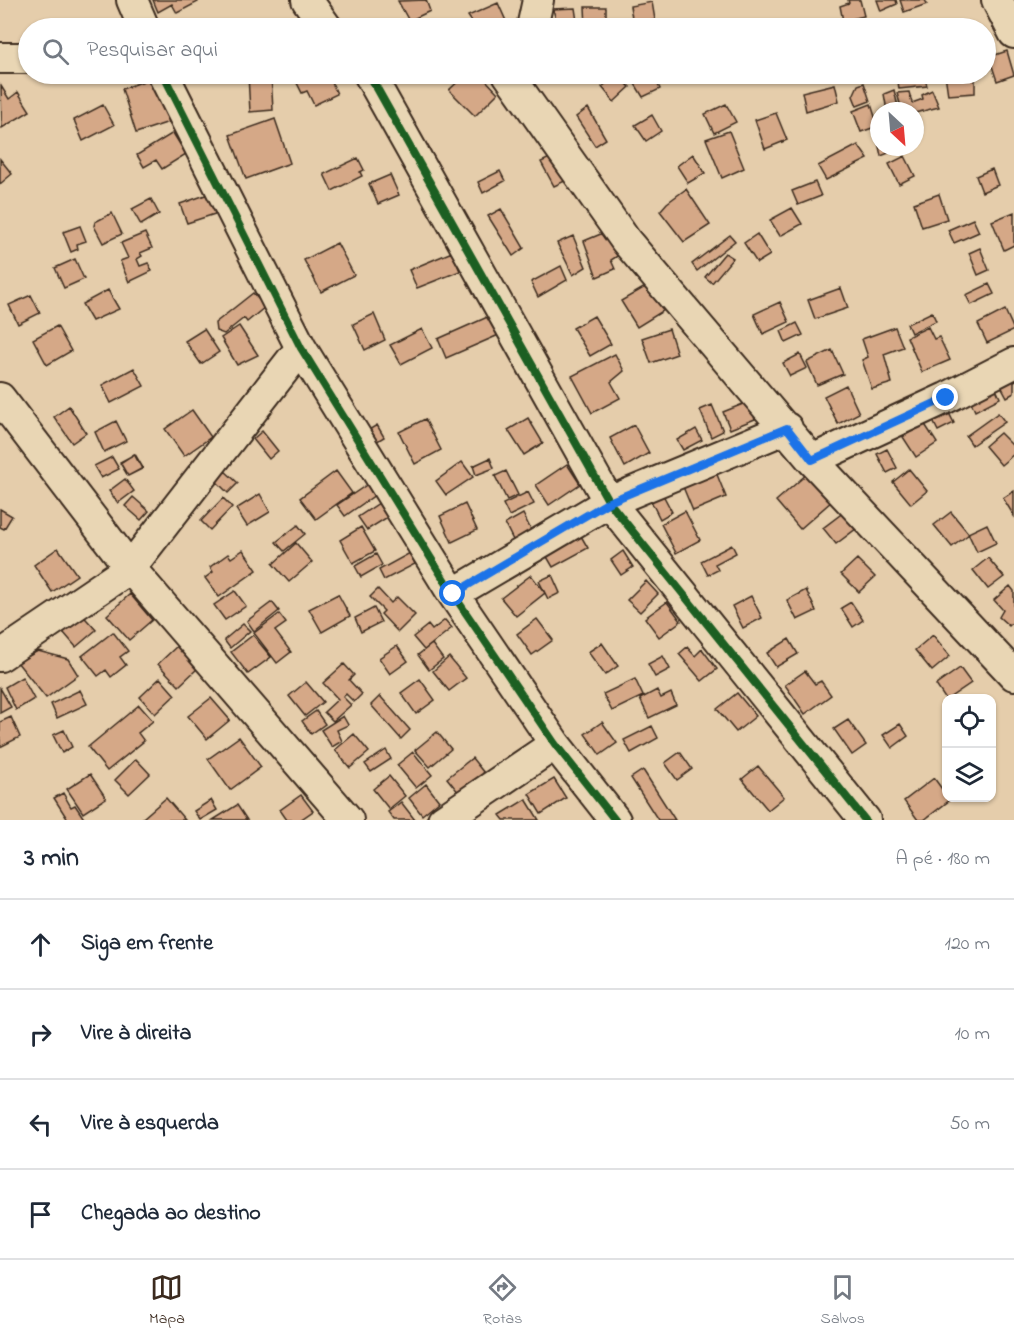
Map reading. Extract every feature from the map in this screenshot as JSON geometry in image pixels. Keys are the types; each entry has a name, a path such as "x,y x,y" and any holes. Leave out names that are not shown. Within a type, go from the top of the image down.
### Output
{"street":[{"path":"132,0 140,18"},
{"path":"307,0 320,18"},
{"path":"534,18 538,0"},
{"path":"998,0 1003,30"},
{"path":"0,58 18,58"},
{"path":"169,84 301,348 453,594 555,744 615,820"},
{"path":"375,84 609,502 865,820"},
{"path":"515,84 626,241 812,460 1014,675"},
{"path":"0,656 130,568 301,348"},
{"path":"812,460 946,398 1014,363"},
{"path":"0,398 130,568 348,820"},
{"path":"453,594 609,502 787,428"},
{"path":"443,820 555,744"}],"building":[{"path":"153,0 197,0 198,2 177,13 172,4 158,12"},
{"path":"426,0 430,11 415,18 407,18 398,1"},
{"path":"848,0 860,0 864,16 842,18 840,6 849,3"},
{"path":"877,0 896,0 897,4 881,11"},
{"path":"900,0 925,0 927,4 904,12"},
{"path":"652,2 655,18 632,18 630,6"},
{"path":"498,3 505,18 469,18 468,16"},
{"path":"585,7 606,7 606,18 586,18"},
{"path":"575,8 576,18 555,18 553,9"},
{"path":"1007,51 1014,75 997,81 996,55"},
{"path":"136,84 158,84 175,120 136,133 122,89"},
{"path":"248,84 272,84 273,110 250,112"},
{"path":"298,84 333,84 337,94 314,105 307,91 302,93"},
{"path":"455,84 489,84 498,93 475,116 449,90"},
{"path":"605,84 627,84 630,87 614,102 602,87"},
{"path":"635,84 658,84 660,89 643,97"},
{"path":"835,84 839,101 806,111 802,92"},
{"path":"864,84 870,101 857,106 853,96 858,85"},
{"path":"898,84 926,84 927,86 899,89"},
{"path":"946,84 975,84 975,93 948,95"},
{"path":"1,86 9,99 18,92 30,111 2,128"},
{"path":"894,90 897,102 885,102 884,94"},
{"path":"932,90 939,107 924,111 924,102 915,102 923,99 922,95"},
{"path":"909,92 912,102 900,102 897,93"},
{"path":"726,104 736,122 714,133 705,114"},
{"path":"870,104 870,129 861,132 853,111"},
{"path":"103,105 114,125 83,141 74,120"},
{"path":"588,108 606,139 595,146 576,117"},
{"path":"776,113 787,140 765,149 755,120"},
{"path":"652,115 661,131 646,141 635,125"},
{"path":"275,119 290,163 246,179 230,135"},
{"path":"729,131 744,168 722,178 706,139"},
{"path":"173,133 186,154 162,169 156,160 144,167 137,155"},
{"path":"858,145 868,159 826,180 818,166"},
{"path":"693,154 705,173 688,183 677,166"},
{"path":"905,156 915,176 899,184 889,164"},
{"path":"552,157 565,181 554,186 541,162"},
{"path":"358,158 364,170 360,172 362,176 332,191 324,174"},
{"path":"0,159 12,174 0,184"},
{"path":"992,169 998,185 982,192 976,176"},
{"path":"500,171 505,181 483,193 478,182"},
{"path":"390,175 399,195 378,204 369,184"},
{"path":"815,182 821,196 798,205 792,191"},
{"path":"686,189 710,225 684,242 660,211"},
{"path":"214,192 221,212 187,223 180,204"},
{"path":"939,194 947,219 922,227 914,203"},
{"path":"151,199 159,214 141,225 132,209"},
{"path":"792,208 802,224 780,236 770,220"},
{"path":"501,209 524,248 513,256 488,216"},
{"path":"1014,212 1014,245 1004,250 992,221"},
{"path":"112,213 122,234 103,243 94,226 95,222"},
{"path":"973,219 979,232 954,243 948,230"},
{"path":"80,226 86,241 77,244 78,249 71,252 63,232"},
{"path":"608,231 619,255 611,260 615,269 597,277 584,241"},
{"path":"145,233 152,248 140,253 142,256 137,259 140,266 148,263 152,271 129,282 120,261 128,258 121,243"},
{"path":"757,234 770,255 757,263 744,243"},
{"path":"730,235 735,241 697,271 692,264"},
{"path":"573,236 586,267 573,275 557,243"},
{"path":"337,243 354,275 321,292 304,260"},
{"path":"980,248 989,270 978,275 969,253"},
{"path":"452,252 460,271 417,288 409,270"},
{"path":"725,253 733,258 712,283 705,277"},
{"path":"75,259 84,279 64,288 55,268"},
{"path":"561,266 567,280 538,297 531,282"},
{"path":"652,283 666,309 637,327 621,301"},
{"path":"989,284 994,294 971,305 966,295"},
{"path":"841,288 848,308 815,319 808,300"},
{"path":"108,290 119,309 92,321 82,304"},
{"path":"253,293 265,307 247,322 244,318 224,334 216,331 215,323"},
{"path":"31,295 40,313 18,324 9,305"},
{"path":"780,302 789,322 763,334 754,314"},
{"path":"1005,310 1014,330 987,343 978,324"},
{"path":"932,312 936,321 911,333 907,324"},
{"path":"374,314 385,340 365,350 353,324"},
{"path":"492,315 501,334 446,358 438,339"},
{"path":"594,316 611,344 590,356 573,328"},
{"path":"797,323 803,335 786,343 781,331"},
{"path":"57,326 71,351 47,365 33,339"},
{"path":"239,326 258,355 237,365 221,338"},
{"path":"895,327 903,347 884,354 892,383 872,389 862,360 868,357 862,339"},
{"path":"928,327 934,339 939,337 950,360 922,372 907,337"},
{"path":"204,329 219,352 201,364 185,341"},
{"path":"422,329 432,348 401,364 390,345"},
{"path":"669,329 677,354 651,363 642,338"},
{"path":"832,350 843,374 817,385 807,362"},
{"path":"615,354 624,371 611,382 620,398 592,413 572,376"},
{"path":"800,354 807,368 790,376 783,363"},
{"path":"134,368 144,386 111,403 102,385"},
{"path":"1014,374 1014,393 1007,397 999,382"},
{"path":"993,382 1000,398 975,411 968,395"},
{"path":"846,385 859,413 838,424 824,396"},
{"path":"748,402 755,419 730,429 723,412"},
{"path":"712,405 723,431 711,437 700,410"},
{"path":"69,406 86,433 72,443 54,417"},
{"path":"947,409 954,423 938,431 931,417"},
{"path":"192,410 211,437 184,456 165,429"},
{"path":"998,413 1005,422 972,445 966,436"},
{"path":"528,418 543,443 524,455 508,430"},
{"path":"425,419 441,450 415,464 399,432"},
{"path":"116,421 126,441 104,452 95,432"},
{"path":"924,423 937,443 916,457 903,437"},
{"path":"377,425 384,437 374,443 367,431"},
{"path":"634,425 649,453 625,467 610,438"},
{"path":"696,429 702,440 683,450 677,440"},
{"path":"262,431 278,451 269,459 253,439"},
{"path":"1000,433 1014,447 1014,454 1001,465 985,446"},
{"path":"887,449 897,468 887,473 877,454"},
{"path":"134,454 142,469 128,476 120,463"},
{"path":"135,454 143,468 128,476 120,462"},
{"path":"112,457 119,469 101,478 94,466"},
{"path":"490,458 494,468 476,475 473,466"},
{"path":"462,462 473,477 446,495 436,481"},
{"path":"567,464 580,484 549,505 536,485"},
{"path":"816,466 840,494 800,529 776,501"},
{"path":"714,467 726,497 693,511 681,482"},
{"path":"909,469 927,491 911,504 893,482"},
{"path":"225,471 238,483 228,493 216,481"},
{"path":"336,471 352,493 316,519 300,498"},
{"path":"506,471 518,495 507,500 495,476"},
{"path":"125,479 134,491 118,503 109,491"},
{"path":"368,484 375,495 345,516 337,505"},
{"path":"661,491 672,512 660,519 649,497"},
{"path":"1014,491 1014,516 1003,498"},
{"path":"528,492 534,504 509,516 503,504"},
{"path":"260,494 270,512 247,526 236,509"},
{"path":"133,497 149,511 141,520 125,506"},
{"path":"223,498 232,507 210,530 201,521"},
{"path":"385,499 394,513 367,530 358,517"},
{"path":"465,504 477,530 452,542 440,516"},
{"path":"0,509 12,516 4,529 0,527"},
{"path":"685,511 700,540 676,553 661,524"},
{"path":"844,512 857,528 836,544 823,528"},
{"path":"951,512 969,534 952,547 934,525"},
{"path":"523,514 534,536 516,546 505,524"},
{"path":"987,524 996,543 977,552 968,533"},
{"path":"298,525 305,534 284,551 276,542"},
{"path":"361,527 375,551 353,563 340,540"},
{"path":"581,536 588,548 553,567 546,555"},
{"path":"296,543 312,562 289,582 273,564"},
{"path":"732,545 736,553 715,564 718,570 708,575 701,561"},
{"path":"58,548 77,575 52,592 34,565"},
{"path":"243,550 257,570 219,597 205,578 213,572 210,567 228,554 231,558"},
{"path":"623,551 633,567 621,575 611,560"},
{"path":"410,553 415,564 384,580 379,570"},
{"path":"376,554 382,565 361,577 355,566"},
{"path":"988,558 1004,577 988,589 973,570"},
{"path":"857,559 875,577 859,592 841,574"},
{"path":"531,575 545,593 516,616 501,598"},
{"path":"552,575 560,593 548,599 539,581"},
{"path":"646,581 658,594 640,612 627,600"},
{"path":"1010,586 1014,591 1014,621 1009,626 999,617 1003,610 994,600"},
{"path":"378,589 391,603 397,597 415,615 398,632 381,614 384,611 370,597"},
{"path":"806,590 816,611 797,620 787,600"},
{"path":"235,591 246,606 225,620 214,605"},
{"path":"130,594 152,620 129,640 107,615"},
{"path":"338,594 350,616 322,632 309,609"},
{"path":"751,596 762,618 743,628 732,606"},
{"path":"272,602 279,611 254,631 247,621"},
{"path":"667,602 681,621 659,637 645,618"},
{"path":"851,602 863,620 853,627 841,608"},
{"path":"374,608 381,622 361,632 355,618"},
{"path":"77,609 96,630 76,647 58,626"},
{"path":"279,614 286,623 275,631 291,652 277,663 254,633"},
{"path":"537,619 553,640 532,655 517,634"},
{"path":"445,620 452,628 424,650 413,637 428,625 432,630"},
{"path":"243,624 250,631 230,648 224,640"},
{"path":"113,632 128,651 120,657 126,665 111,677 106,670 98,676 82,656"},
{"path":"253,635 271,657 248,674 231,652"},
{"path":"933,635 950,656 932,671 915,650"},
{"path":"789,639 798,654 776,667 767,653"},
{"path":"602,643 618,666 605,675 588,652"},
{"path":"432,644 443,659 429,670 418,655"},
{"path":"177,646 198,668 179,686 158,664"},
{"path":"397,646 408,661 390,674 379,658"},
{"path":"687,647 695,656 702,649 717,669 702,681 679,654"},
{"path":"38,651 68,659 78,675 46,698 17,662"},
{"path":"663,656 670,669 655,677 648,664"},
{"path":"449,657 466,678 449,691 433,671"},
{"path":"344,664 354,675 349,680 362,694 354,702 346,694 343,697 351,705 333,721 324,712 338,699 323,683"},
{"path":"960,668 971,683 955,694 942,694 936,685"},
{"path":"805,671 815,684 821,681 831,695 805,714 785,685"},
{"path":"22,677 34,699 16,710 5,687"},
{"path":"160,678 175,695 155,714 140,697"},
{"path":"420,679 435,700 416,714 401,693"},
{"path":"635,679 643,696 612,711 603,694"},
{"path":"306,682 323,702 305,716 289,696"},
{"path":"0,688 11,707 0,713"},
{"path":"80,690 87,704 57,718 51,704"},
{"path":"657,690 661,698 671,693 676,705 649,718 640,699"},
{"path":"737,693 756,716 736,732 717,709"},
{"path":"380,696 410,730 401,739 371,705"},
{"path":"211,698 230,720 207,739 188,716"},
{"path":"139,705 153,721 138,733 144,741 107,771 88,747"},
{"path":"316,711 325,724 311,734 302,721"},
{"path":"343,716 348,725 337,730 342,741 332,747 321,730"},
{"path":"11,717 20,737 0,747 0,722"},
{"path":"848,720 866,745 852,755 834,729"},
{"path":"602,722 617,743 600,755 585,734"},
{"path":"900,724 908,736 892,748 883,735"},
{"path":"652,726 658,738 631,753 624,740"},
{"path":"64,730 72,747 62,753 53,735"},
{"path":"437,732 451,749 430,767 415,750"},
{"path":"354,734 369,752 350,768 335,750"},
{"path":"239,737 261,767 230,790 208,759"},
{"path":"386,750 391,759 371,772 365,764"},
{"path":"413,752 432,775 416,788 397,765"},
{"path":"680,752 692,769 677,780 665,763"},
{"path":"472,758 484,773 459,793 447,778"},
{"path":"136,759 150,774 129,794 115,780"},
{"path":"758,766 784,797 768,810 742,779"},
{"path":"643,770 675,820 658,820 631,778"},
{"path":"90,774 106,798 83,813 67,789"},
{"path":"389,776 405,796 389,809 373,789"},
{"path":"934,778 942,789 942,802 947,802 924,820 918,820 904,801"},
{"path":"554,779 566,798 541,814 529,794"},
{"path":"426,784 439,801 422,815 409,798"},
{"path":"63,793 71,807 75,805 85,820 68,820 54,798"},
{"path":"301,795 313,811 300,820 287,820 280,810"},
{"path":"166,798 185,820 144,820 143,818"},
{"path":"526,799 539,820 504,820 500,815"},
{"path":"211,800 217,810 200,820 194,811"},
{"path":"401,802 415,820 394,820 388,812"},
{"path":"237,805 247,820 213,820"}],"cycle path":[{"path":"168,84 301,348 453,594 555,744 615,820"},
{"path":"375,84 609,502 865,820"}],"route":[{"path":"453,594 609,502 787,428 812,460 946,398"}]}
